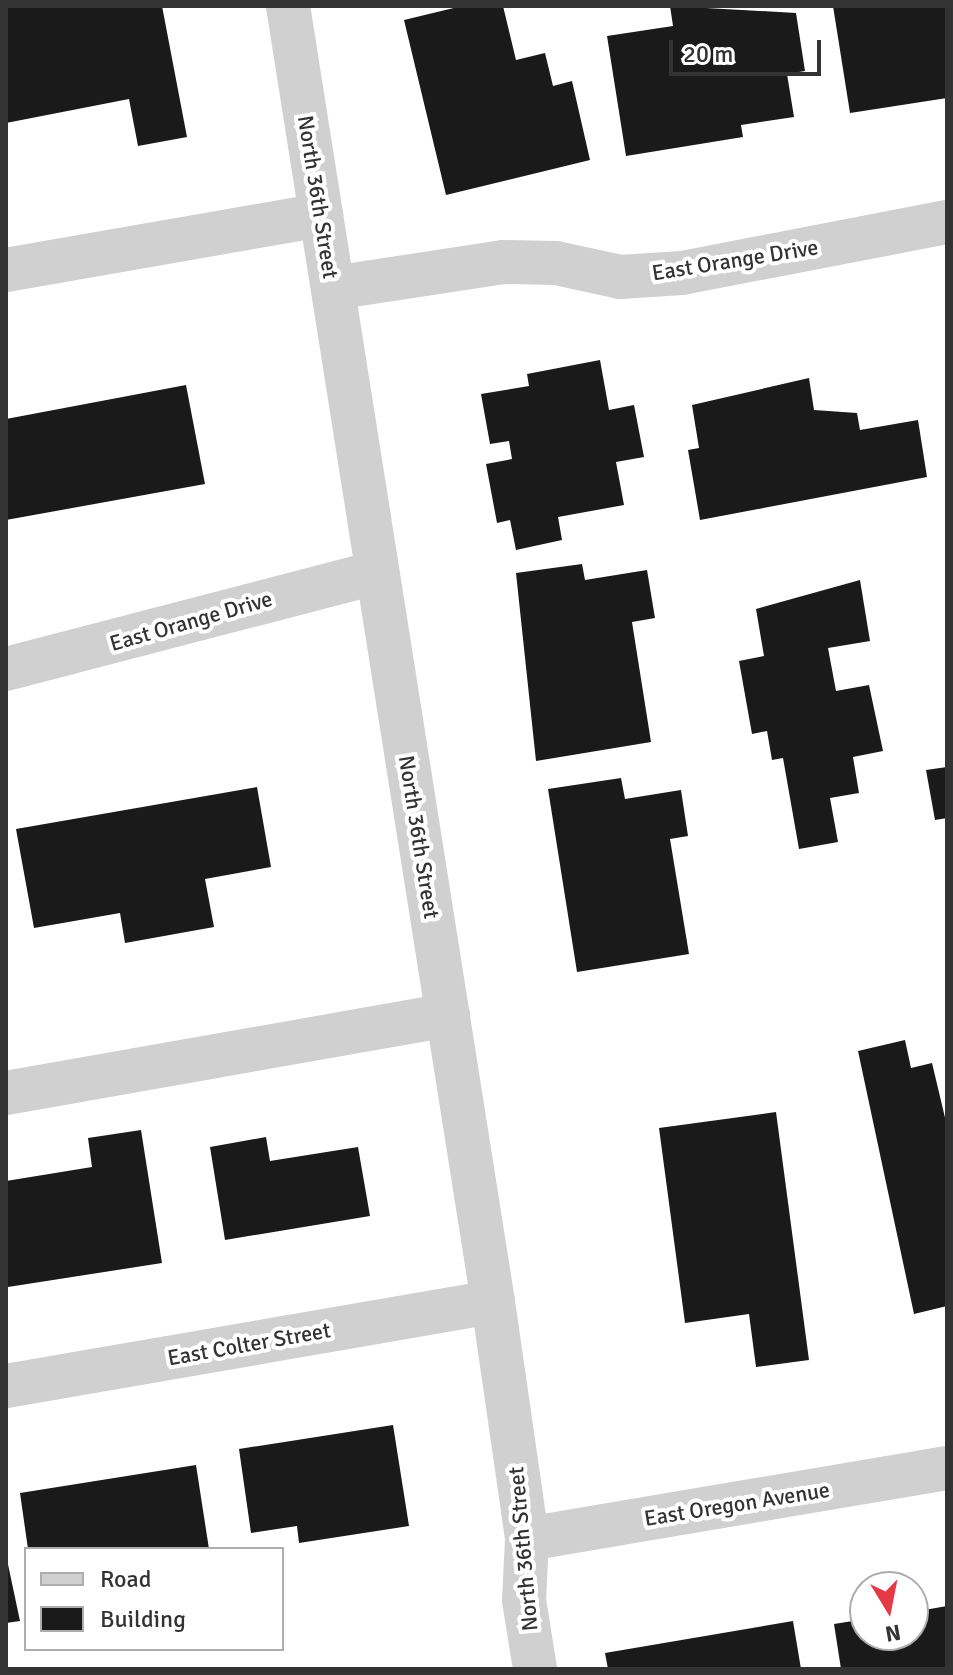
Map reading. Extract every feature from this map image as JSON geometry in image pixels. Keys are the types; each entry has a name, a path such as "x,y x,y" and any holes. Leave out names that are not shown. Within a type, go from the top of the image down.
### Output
{"street":[{"name":"North 36th Street","path":"288,6 375,573 493,1302 527,1539 524,1600 535,1669"},
{"path":"6,270 321,215"},
{"name":"East Orange Drive","path":"333,288 502,262 556,263 620,277 682,273 946,229"},
{"name":"East Orange Drive","path":"6,669 375,573"},
{"path":"6,1093 448,1015"},
{"name":"East Colter Street","path":"6,1386 493,1302"},
{"name":"East Oregon Avenue","path":"527,1539 947,1468"}],"building":[{"path":"6,6 162,6 187,137 138,146 129,99 6,123"},
{"path":"462,6 503,6 516,60 545,53 553,86 572,81 590,160 446,195 404,20"},
{"path":"670,6 796,13 805,71 787,74 794,117 741,125 743,137 626,156 607,36 673,26"},
{"path":"833,6 947,6 947,98 850,113"},
{"path":"600,360 609,410 634,405 644,457 616,462 624,505 558,517 562,540 516,550 510,520 497,523 486,464 512,459 509,441 490,444 481,394 529,386 527,374"},
{"path":"809,378 814,410 857,413 860,430 918,420 927,477 700,520 688,450 699,448 692,405"},
{"path":"186,385 205,484 6,520 6,419"},
{"path":"582,564 585,580 647,570 655,618 632,622 651,742 536,761 516,573"},
{"path":"860,580 870,641 828,648 836,691 869,685 883,751 853,757 859,793 830,798 838,842 799,849 783,758 772,760 767,731 752,734 739,661 764,656 756,609"},
{"path":"947,767 947,818 935,820 926,770"},
{"path":"621,778 625,799 681,790 688,836 670,839 689,954 577,972 548,789"},
{"path":"257,787 271,867 205,879 214,927 125,943 120,913 34,928 16,829"},
{"path":"905,1040 911,1068 932,1063 947,1126 947,1306 914,1314 858,1051"},
{"path":"776,1112 809,1360 756,1367 749,1314 685,1323 659,1128"},
{"path":"141,1130 162,1263 8,1287 6,1181 92,1167 88,1138"},
{"path":"266,1137 270,1161 358,1147 370,1216 225,1240 210,1147"},
{"path":"393,1425 409,1526 299,1543 297,1526 251,1533 239,1449"},
{"path":"196,1465 209,1547 28,1547 20,1493"},
{"path":"6,1555 20,1621 6,1623"},
{"path":"947,1606 947,1669 841,1669 834,1624 849,1622 849,1651 929,1651 929,1609"},
{"path":"793,1621 801,1669 608,1669 605,1653"}]}
